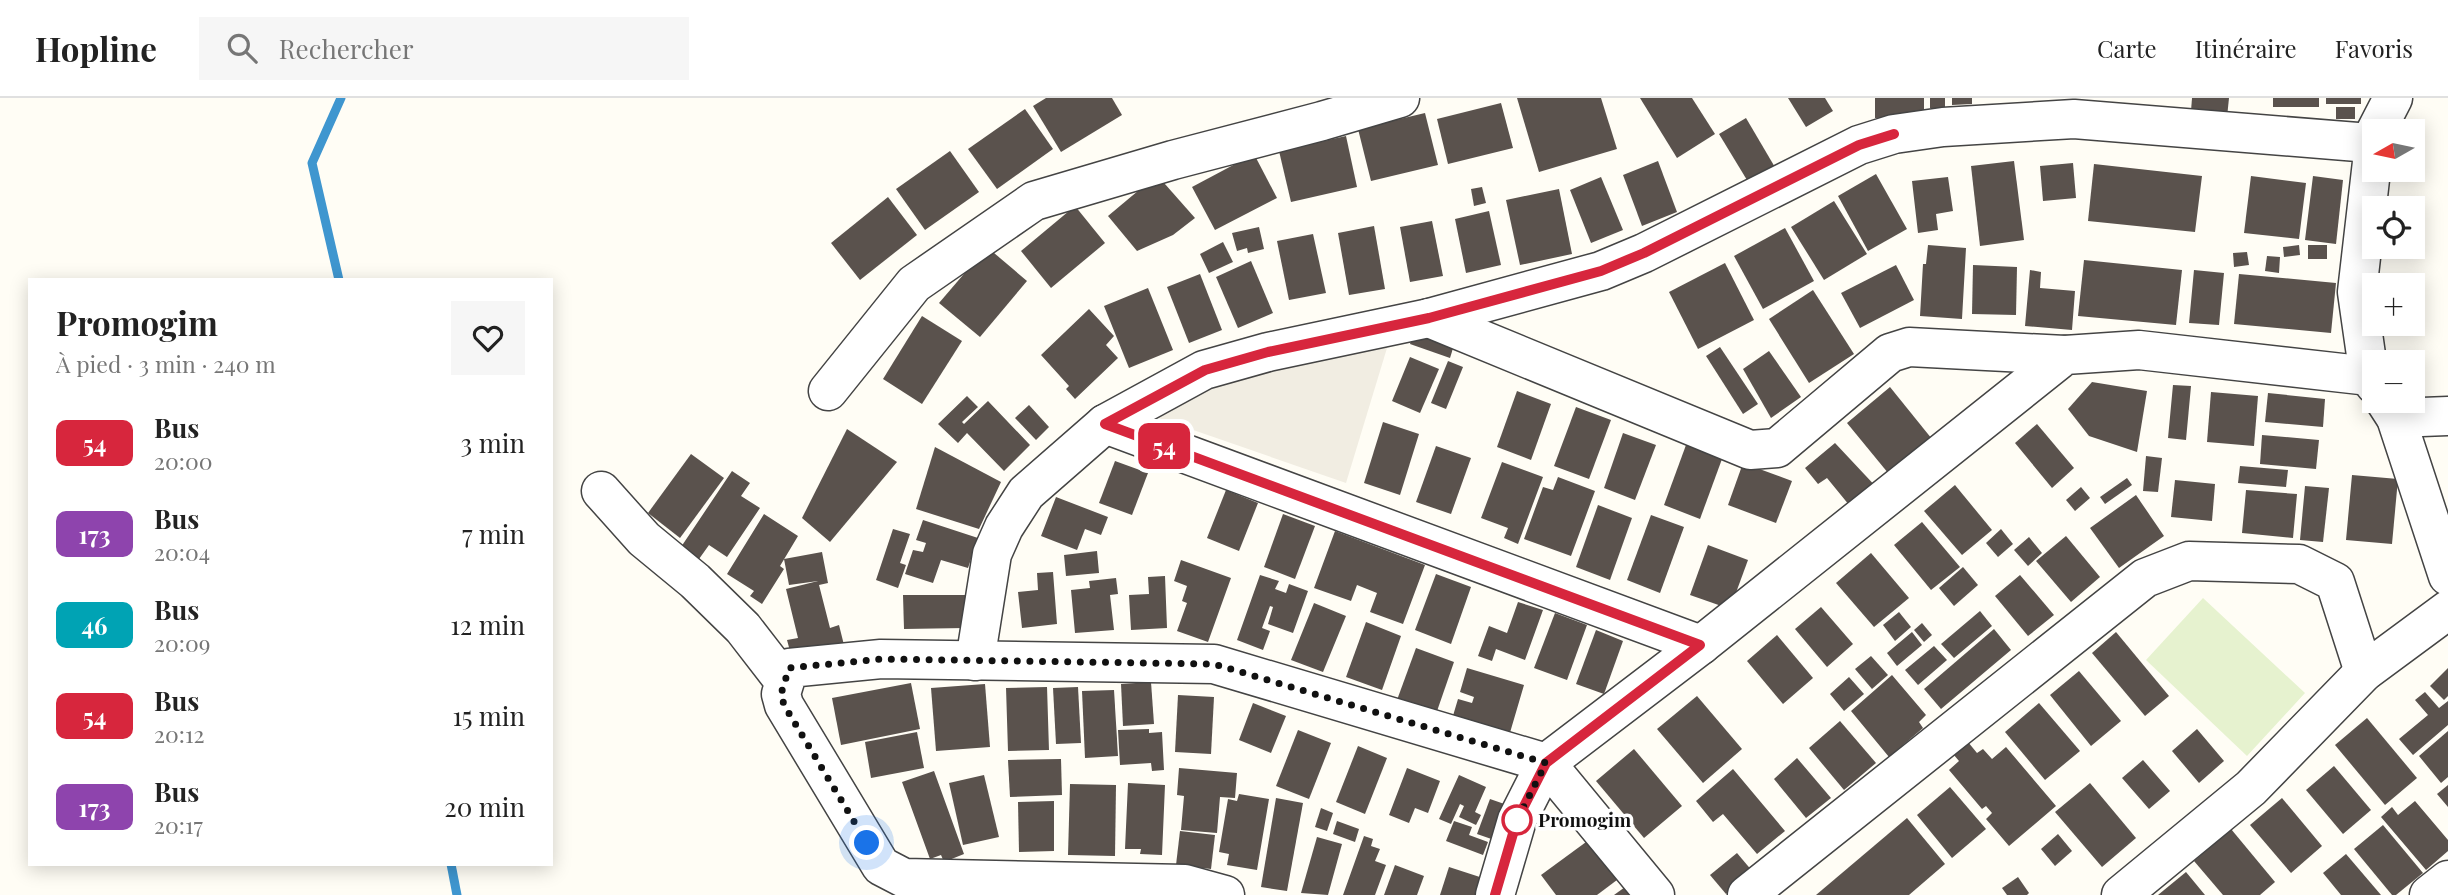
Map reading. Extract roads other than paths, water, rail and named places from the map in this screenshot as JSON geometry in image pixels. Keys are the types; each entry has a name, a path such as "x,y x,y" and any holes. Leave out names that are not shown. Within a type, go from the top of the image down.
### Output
{"street":[{"path":"828,391 914,284 1034,201 1400,98"},
{"path":"2382,119 2393,98"},
{"path":"975,661 992,554 1004,527 1026,493 1105,424 1205,370 1268,352 1429,318 1601,271 1644,253 1859,145 1894,134 1943,127 2074,119 2362,135"},
{"path":"2370,182 2357,292 2371,350"},
{"path":"1429,318 1749,450 1777,448 1890,353 1909,347 2065,355 2138,350 2362,391"},
{"path":"1495,895 1517,820 1546,763 1700,645 2065,355"},
{"path":"2425,409 2448,416"},
{"path":"2388,413 2448,576"},
{"path":"1105,424 1700,645"},
{"path":"601,491 644,538 695,581 743,628 784,681"},
{"path":"1746,895 2145,579 2189,561 2300,564 2335,582 2364,672"},
{"path":"2121,895 2250,788 2364,672 2448,610"},
{"path":"1225,895 1185,884 904,878 881,866 784,705 781,694 789,668 881,659 1214,664 1546,763 1655,895"},
{"path":"2429,895 2448,880"}],"waterway":[{"path":"339,278 312,163 341,98"},
{"path":"451,866 457,895"}],"place":[{"name":"Promogim","path":"1517,820"}]}
